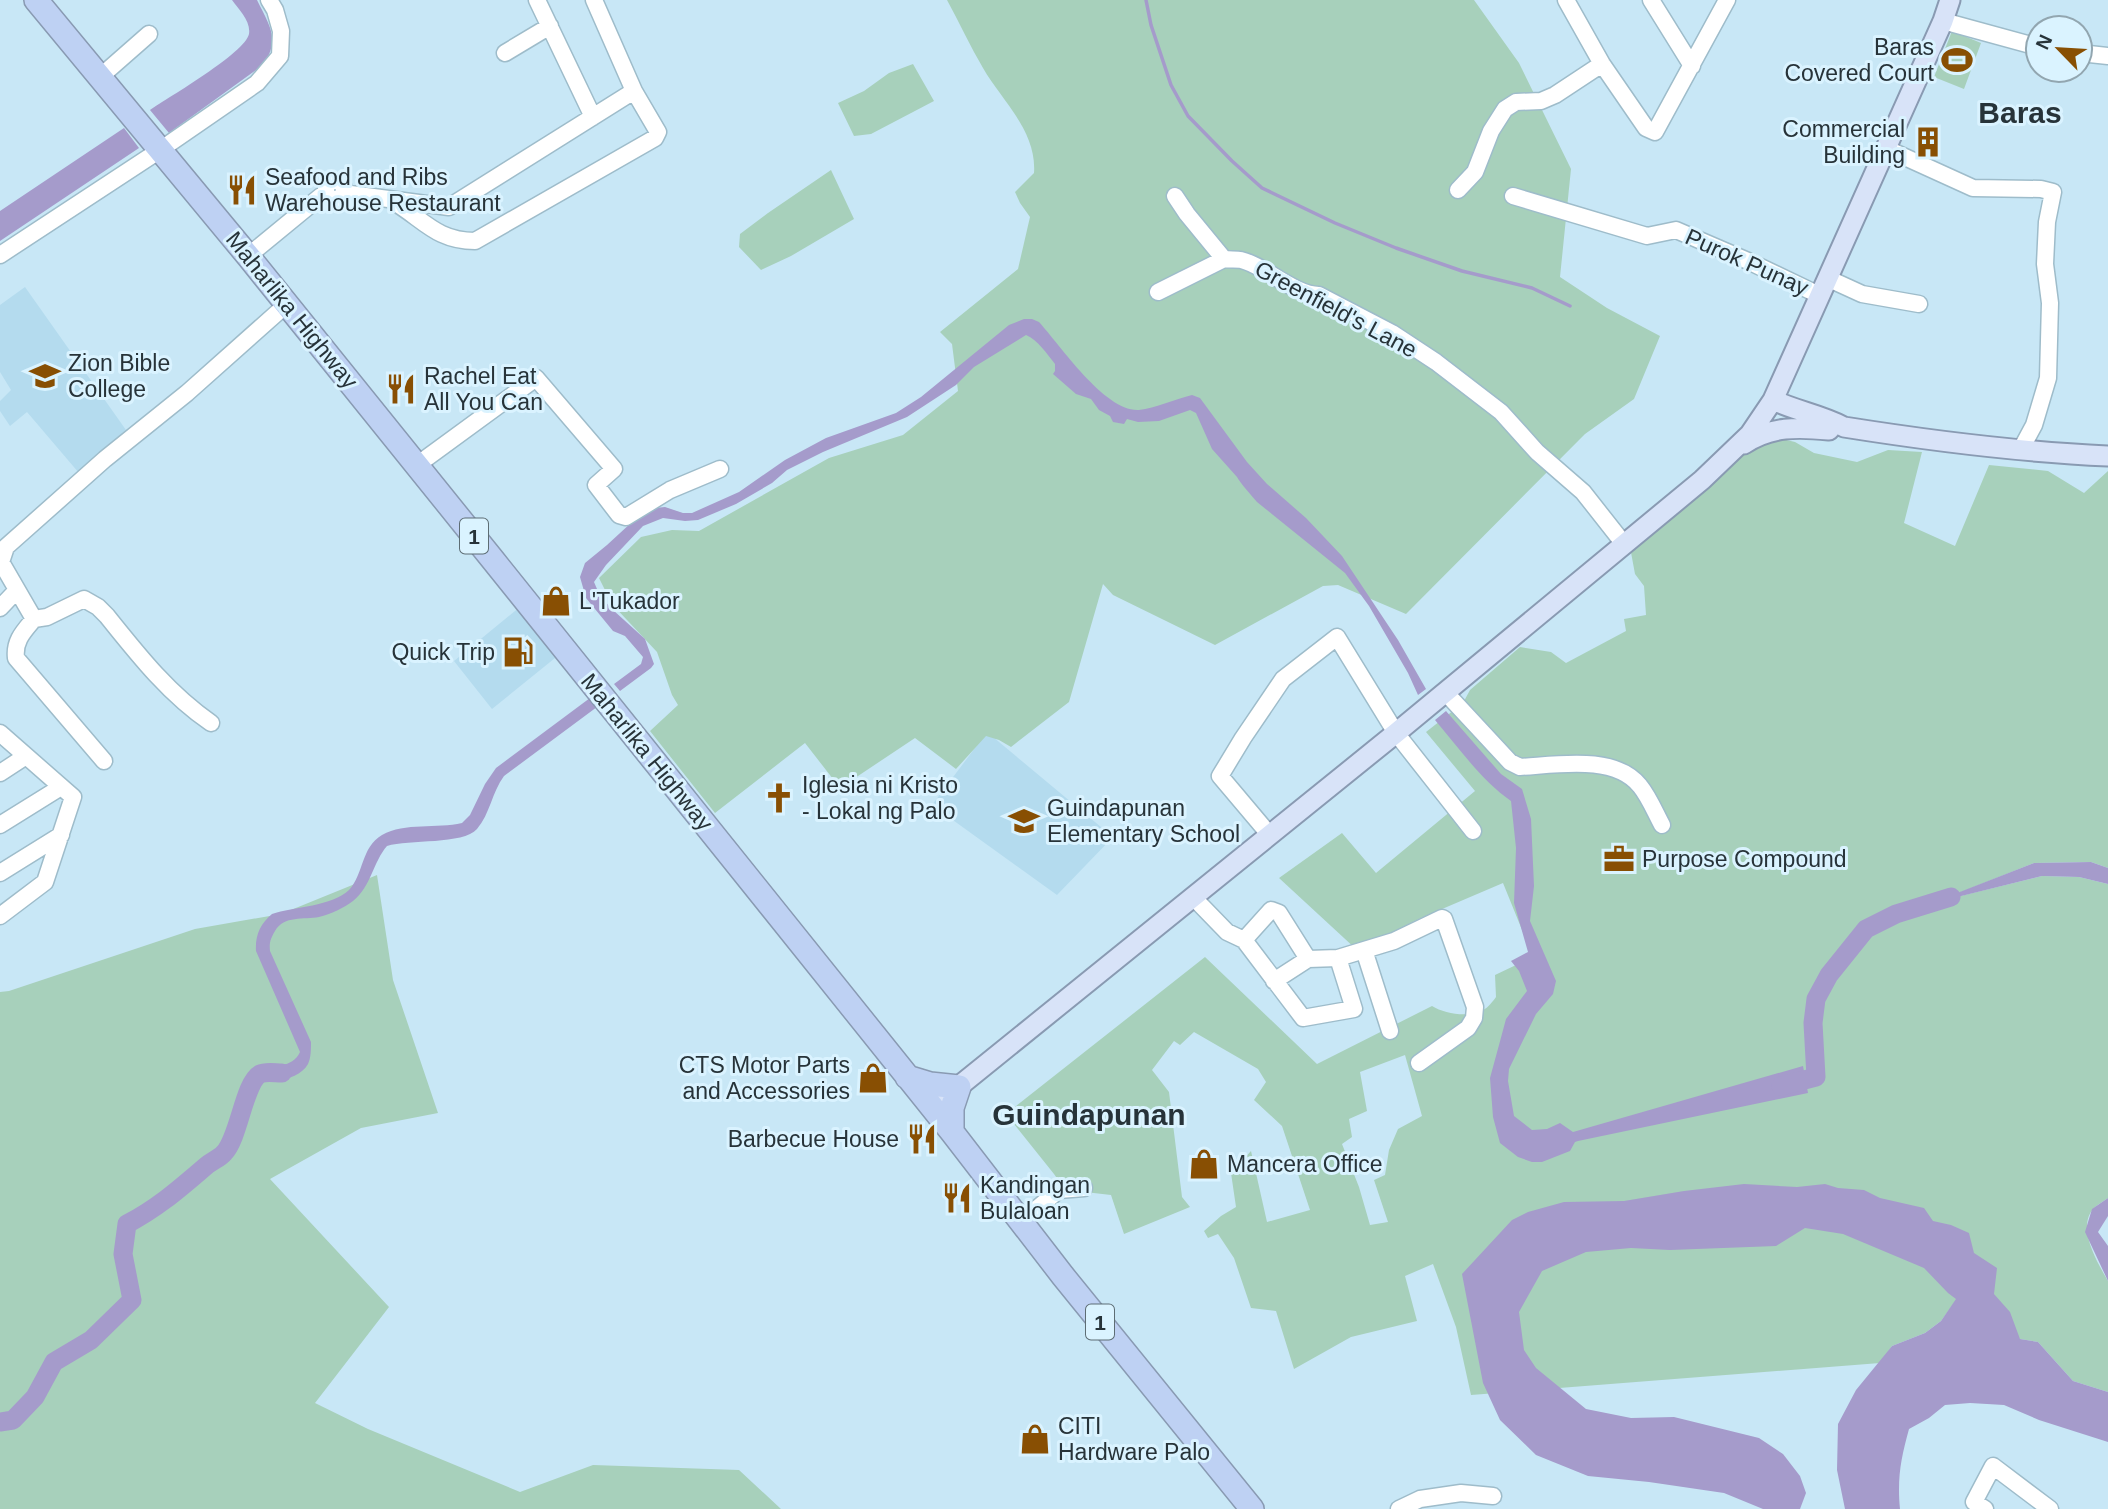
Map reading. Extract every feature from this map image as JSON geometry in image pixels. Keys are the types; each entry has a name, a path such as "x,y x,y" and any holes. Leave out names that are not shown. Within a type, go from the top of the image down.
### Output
{"highway":[{"name":"Maharlika Highway","path":"44,3 100,77 417,466 1252,1509"},
{"path":"907,1077 930,1084 959,1087 951,1108 952,1132"}],"main road":[{"path":"1735,450 1762,418 1773,400 1950,0"},
{"path":"1773,400 1844,427 2020,451 2108,456"},
{"path":"1762,418 1764,427 1832,430 1844,427"},
{"path":"932,1108 1443,695 1735,450 1755,437 1781,428"}],"street":[{"path":"0,255 257,83 280,56 281,31 269,0"},
{"path":"537,0 593,117"},
{"path":"388,199 444,237 475,242 655,138 658,132 656,124 634,91 594,0"},
{"path":"1566,0 1602,64 1646,128 1655,132 1727,0"},
{"path":"1651,0 1692,66"},
{"path":"1943,21 2024,43"},
{"path":"505,53 550,26"},
{"path":"100,77 149,34"},
{"path":"1458,190 1475,173 1491,131 1505,109 1516,102 1541,100 1555,95 1602,64"},
{"path":"248,256 321,196 335,194 449,207 634,91"},
{"path":"1885,148 1973,188 2041,189 2053,192 2047,222 2045,264 2050,303 2048,378 2034,425 2020,451"},
{"name":"Greenfield's Lane","path":"1175,196 1187,215 1224,259"},
{"name":"Purok Punay","path":"1513,196 1647,236 1676,230 1748,261 1823,286 1919,304"},
{"name":"Greenfield's Lane","path":"1158,292 1224,259 1245,261 1392,333 1436,362 1502,414 1537,452 1583,492 1624,544"},
{"path":"34,619 1,562 6,547 105,459 187,393 286,304"},
{"path":"417,466 536,378 614,469 596,485 619,515 626,517 670,490 720,469"},
{"path":"0,608 17,590"},
{"path":"104,761 16,658 15,648 19,637 34,619 47,617 84,599 98,607 158,678 187,706 211,723"},
{"path":"1269,834 1220,776 1283,679 1337,638 1396,733 1473,831"},
{"path":"1443,695 1510,762 1520,767 1597,764 1620,770 1639,785 1662,824"},
{"path":"0,733 73,797 45,883 0,916"},
{"path":"0,773 26,756"},
{"path":"0,825 61,787"},
{"path":"0,873 61,835"},
{"path":"1193,897 1227,932 1244,940 1303,1018 1354,1009 1338,958"},
{"path":"1244,940 1271,910 1275,910 1308,959"},
{"path":"1273,981 1308,959 1338,958 1395,941 1444,919 1475,1007 1475,1018 1468,1028 1419,1063"},
{"path":"1364,950 1390,1031"},
{"path":"1021,1222 1059,1190 1084,1188"},
{"path":"1985,1509 1974,1502 1993,1466 2046,1503"},
{"path":"1399,1509 1420,1499 1461,1493 1493,1496"}],"shaded area":[{"path":"232,0 257,0 271,32 268,56 263,65 169,133 150,110 221,63 235,52 249,34 246,20"},
{"path":"124,128 139,148 0,241 0,211"},
{"name":"Zion Bible College","path":"25,287 126,430 79,473 27,412 10,426 0,411 0,401 11,390 0,372 0,305"},
{"path":"1024,319 1039,322 1084,376 1112,400 1126,408 1145,409 1192,395 1200,398 1247,462 1342,556 1398,640 1426,689 1418,695 1369,606 1345,573 1257,502 1212,449 1196,413 1190,410 1159,421 1138,422 1127,419 1124,424 1113,422 1091,399 1076,394 1053,374 1055,364 1038,344 1026,335 974,367 956,385 907,417 787,470 772,483 736,504 698,520 663,518 643,526 606,565 594,582 600,596 645,639 654,664 620,691 614,684 641,664 643,657 625,636 613,631 586,598 580,577 585,563 632,522 655,508 665,507 692,513 739,492 785,460 826,438 896,413 921,397 1009,325"},
{"path":"521,606 560,654 492,709 454,661"},
{"path":"594,695 601,704 504,776 477,829 470,834 448,840 387,846 364,889 353,901 328,914 289,920 279,926 271,938 270,951 311,1042 310,1056 304,1069 292,1077 278,1080 258,1075 259,1072 292,1061 300,1052 256,951 256,940 264,922 272,914 333,900 349,890 370,846 382,835 401,828 462,823 470,815 496,768"},
{"path":"1446,711 1501,774 1522,789 1531,819 1534,886 1530,921 1556,981 1553,994 1536,1014 1509,1069 1508,1081 1514,1116 1532,1130 1547,1129 1560,1123 1573,1132 1803,1066 1808,1093 1578,1141 1570,1151 1542,1162 1518,1157 1500,1143 1493,1117 1490,1078 1506,1019 1527,991 1519,971 1511,961 1528,952 1514,903 1516,848 1511,801 1480,774 1435,720"},
{"name":"Guindapunan Elementary School","path":"987,732 1113,837 1057,895 932,805"},
{"path":"2091,862 2108,868 2108,884 2079,877 2042,876 1929,904 2034,863"},
{"path":"1744,1184 1797,1187 1825,1184 1864,1190 1880,1198 1924,1208 1933,1221 1969,1233 1974,1253 1997,1268 1994,1294 2010,1312 2020,1339 2038,1342 2073,1381 2108,1392 2108,1442 2039,1420 2004,1405 1945,1405 1909,1429 1900,1468 1900,1509 1845,1509 1837,1470 1838,1424 1856,1390 1892,1346 1925,1333 1941,1321 1956,1299 1924,1268 1843,1234 1805,1228 1776,1246 1670,1250 1631,1248 1586,1252 1542,1271 1519,1312 1524,1350 1536,1368 1586,1409 1631,1418 1674,1417 1759,1438 1783,1454 1800,1476 1806,1493 1800,1509 1763,1509 1724,1493 1588,1476 1536,1455 1500,1420 1483,1383 1462,1274 1512,1220 1528,1212 1564,1202 1624,1201"},
{"path":"2108,1198 2108,1216 2098,1232 2108,1246 2108,1281 2085,1232 2092,1209"}],"green space":[{"path":"947,0 1474,0 1519,63 1571,169 1560,277 1607,308 1660,336 1634,399 1585,434 1406,614 1338,585 1323,586 1215,645 1113,595 1103,584 1069,702 1011,747 986,736 956,769 915,738 840,788 805,743 715,813 650,731 678,705 657,652 612,604 599,578 641,537 672,530 699,531 829,458 903,435 958,391 952,344 940,332 1018,269 1030,217 1015,192 1034,173 1030,144 1024,130 983,68"},
{"path":"1952,31 1981,43 1964,89 1934,77"},
{"path":"913,64 934,101 871,134 854,136 838,103 864,91 889,73"},
{"path":"831,170 854,219 791,256 761,270 739,247 740,234"},
{"path":"1774,437 1795,442 1814,453 1857,462 1888,450 1922,452 1904,523 1955,546 1989,465 2048,471 2084,493 2108,471 2108,868 2091,862 2034,863 1936,902 2042,876 2079,877 2108,884 2108,1198 2094,1208 2087,1225 2090,1244 2108,1281 2108,1392 2073,1381 2038,1342 2020,1339 1957,1299 1941,1321 1925,1333 1892,1346 1880,1363 1471,1395 1456,1327 1433,1264 1405,1276 1417,1321 1351,1337 1294,1369 1276,1311 1251,1308 1234,1258 1218,1234 1208,1238 1204,1231 1236,1207 1231,1173 1251,1151 1267,1222 1310,1210 1282,1126 1254,1100 1266,1082 1258,1069 1194,1032 1180,1045 1174,1041 1152,1070 1169,1092 1182,1197 1190,1207 1124,1234 1111,1195 1085,1192 1068,1194 1006,1114 1205,957 1317,1064 1432,1006 1450,1013 1464,1014 1487,1008 1496,997 1495,975 1533,957 1503,883 1421,918 1357,950 1279,878 1342,833 1376,873 1475,791 1426,732 1463,703 1470,690 1520,647 1551,652 1566,663 1626,631 1624,619 1646,615 1644,586 1635,574 1630,547 1754,443","holes":["1405,1055 1422,1116 1398,1129 1389,1150 1385,1175 1374,1180 1388,1222 1370,1225 1342,1144 1352,1137 1349,1119 1367,1111 1360,1072"]},
{"path":"377,875 393,980 438,1113 361,1128 270,1179 389,1307 315,1403 368,1429 520,1492 593,1465 739,1470 781,1509 0,1509 0,992 195,929 281,914"}],"waterway":[{"path":"1146,0 1151,25 1171,85 1188,116 1262,188 1335,223 1396,248 1462,271 1532,288 1570,306"},
{"path":"1781,1086 1816,1077 1813,1023 1816,999 1829,975 1866,929 1896,914 1951,897"},
{"path":"0,1422 13,1420 35,1397 54,1362 91,1340 132,1300 123,1254 127,1224 159,1204 222,1155 234,1136 254,1079 262,1073 282,1073"}],"place":[{"name":"Baras Covered Court","path":"1957,60"},
{"name":"Commercial Building","path":"1928,142"},
{"name":"Seafood and Ribs Warehouse Restaurant","path":"242,190"},
{"name":"Zion Bible College","path":"45,376"},
{"name":"Rachel Eat All You Can","path":"401,389"},
{"name":"L'Tukador","path":"556,601"},
{"name":"Quick Trip","path":"518,652"},
{"name":"Iglesia ni Kristo - Lokal ng Palo","path":"779,798"},
{"name":"Guindapunan Elementary School","path":"1024,821"},
{"name":"Purpose Compound","path":"1619,859"},
{"name":"CTS Motor Parts and Accessories","path":"873,1078"},
{"name":"Barbecue House","path":"922,1139"},
{"name":"Mancera Office","path":"1204,1164"},
{"name":"Kandingan Bulaloan","path":"957,1198"},
{"name":"CITI Hardware Palo","path":"1035,1439"}],"district":[{"name":"Baras","path":"2020,112"},
{"name":"Guindapunan","path":"1089,1114"}]}
